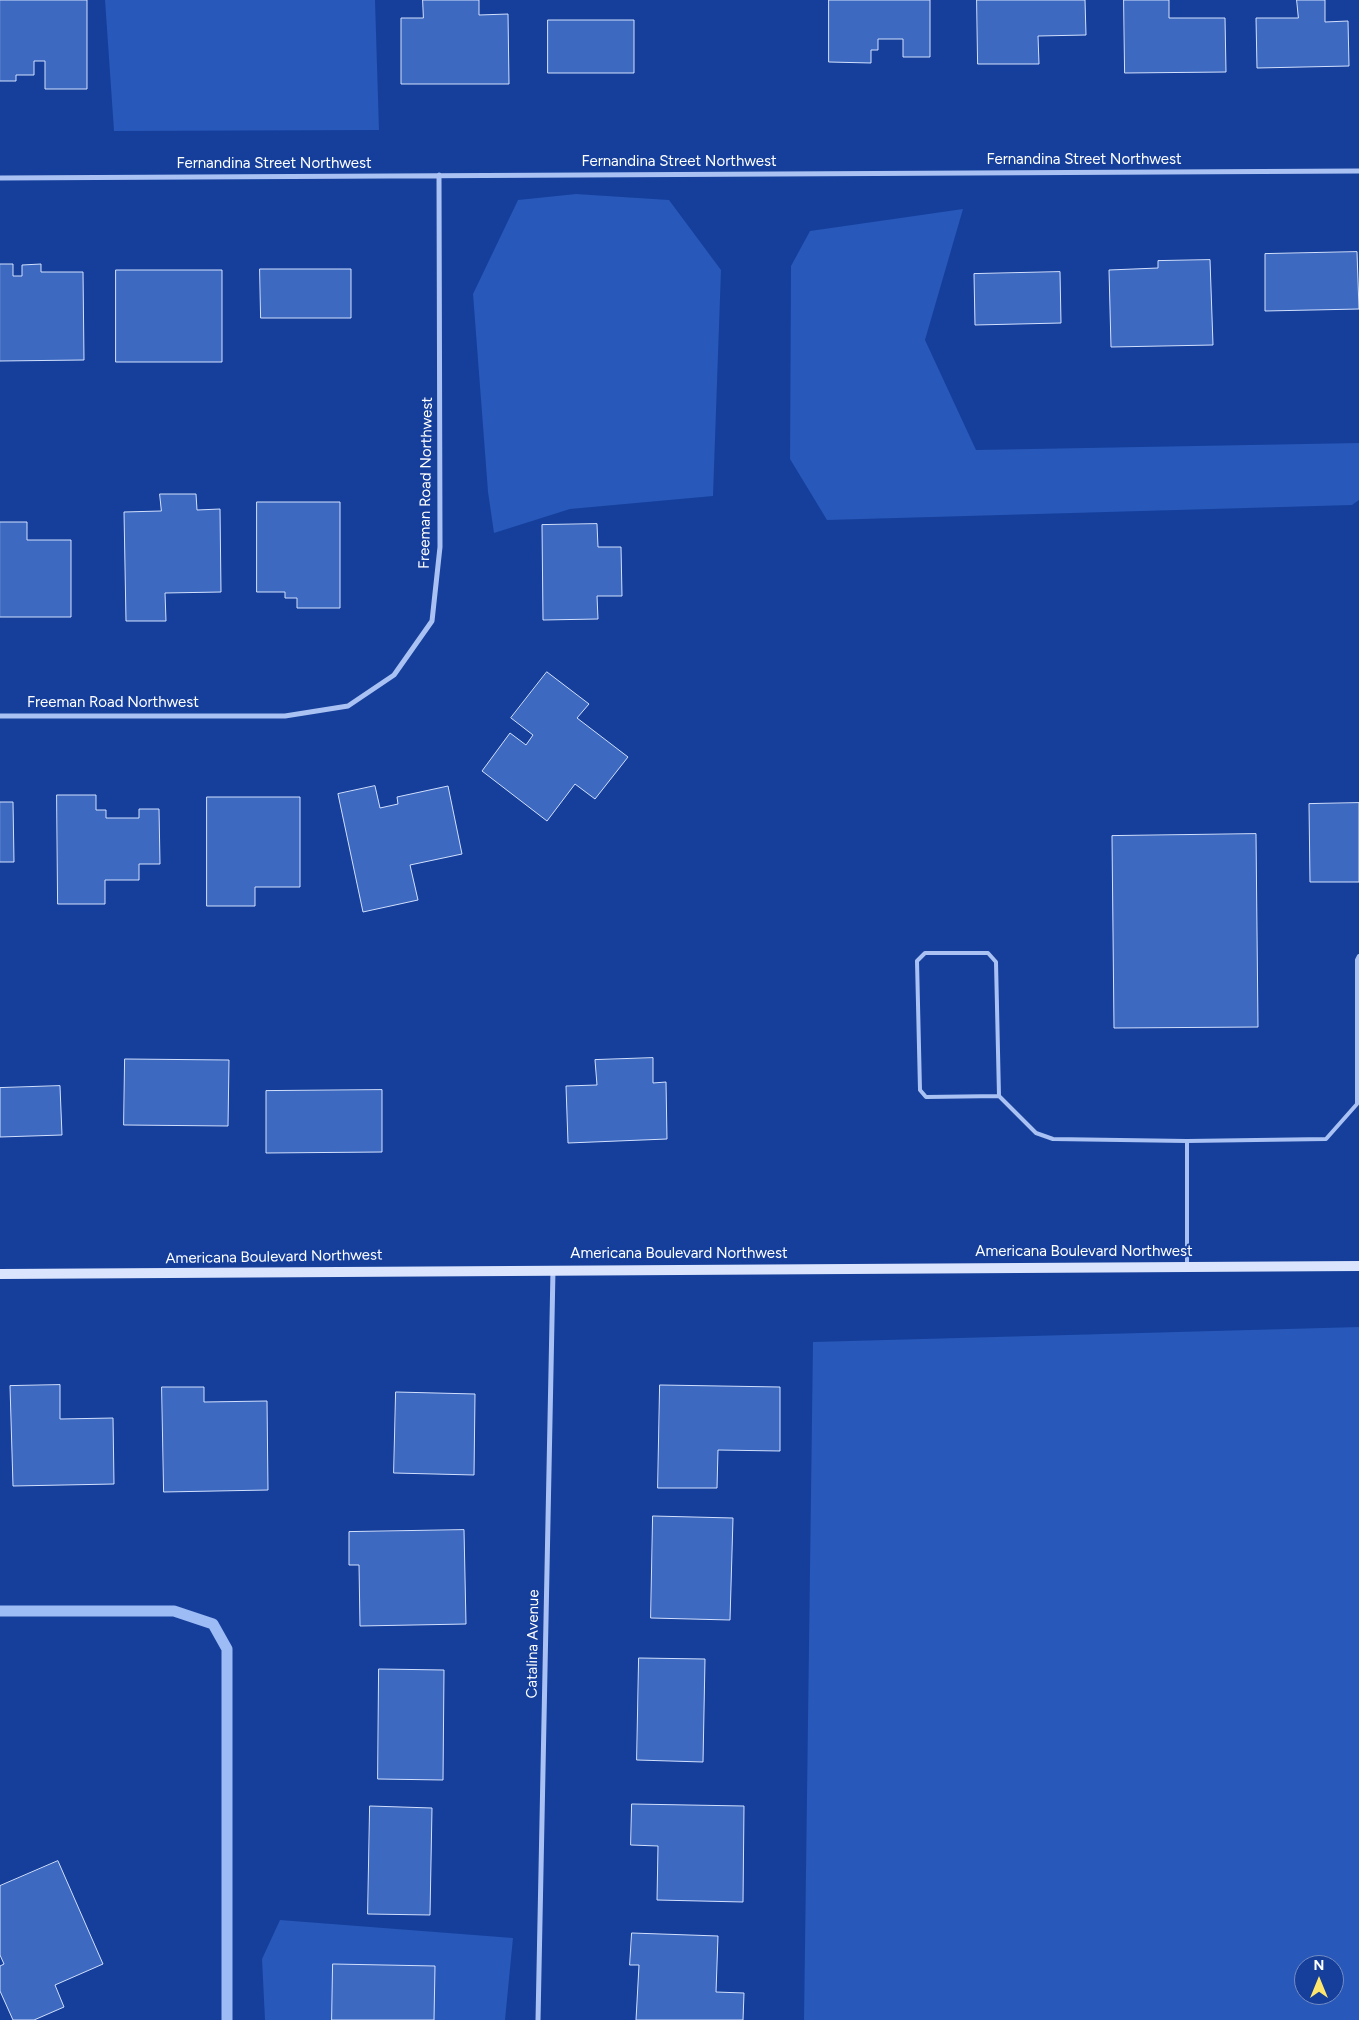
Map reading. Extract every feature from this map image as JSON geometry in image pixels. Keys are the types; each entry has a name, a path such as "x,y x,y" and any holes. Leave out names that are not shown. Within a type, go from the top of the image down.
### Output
{"street":[{"name":"Fernandina Street Northwest","path":"0,178 1359,171"},
{"name":"Freeman Road Northwest","path":"0,716 284,716 348,706 394,675 432,621 440,548 438,175"},
{"name":"Americana Boulevard Northwest","path":"0,1274 1359,1266"},
{"name":"Catalina Avenue","path":"538,2020 553,1270"}],"lane":[{"path":"999,1096 926,1097 920,1090 917,961 925,954 988,954 996,962 999,1096 1036,1133 1053,1139 1187,1141 1326,1139 1358,1104 1357,960 1359,956"},
{"path":"1187,1141 1187,1266"}],"shaded area":[{"path":"105,0 375,0 379,130 114,131"},
{"path":"576,194 669,200 721,270 713,496 570,509 494,533 488,492 473,294 518,200"},
{"path":"963,209 925,340 976,450 1359,443 1359,500 1352,505 827,520 790,459 791,266 810,231"},
{"path":"1359,1327 1359,2020 804,2020 813,1342"},
{"path":"280,1920 513,1938 505,2020 265,2020 262,1959"}],"building":[{"path":"0,0 87,0 87,89 45,89 45,61 34,61 34,75 16,75 16,81 0,81"},
{"path":"423,0 479,0 479,15 508,14 509,84 401,84 401,18 423,18"},
{"path":"829,0 930,0 930,57 903,57 903,39 878,39 878,50 871,50 871,63 829,62"},
{"path":"977,0 1085,0 1086,35 1038,36 1039,64 978,64"},
{"path":"1124,0 1169,0 1169,18 1225,18 1226,72 1125,73"},
{"path":"1297,0 1325,0 1325,22 1348,21 1349,66 1257,68 1256,18 1298,18"},
{"path":"548,20 634,20 634,73 548,73"},
{"path":"1357,252 1359,309 1265,311 1265,254"},
{"path":"1210,260 1213,345 1111,347 1109,270 1158,268 1158,261"},
{"path":"0,264 13,264 13,276 22,276 22,265 41,264 41,272 83,272 84,360 0,361"},
{"path":"260,269 351,269 351,318 261,318"},
{"path":"116,270 222,270 222,362 116,362"},
{"path":"1060,272 1061,323 975,325 974,274"},
{"path":"160,494 196,494 197,510 220,509 221,592 165,593 166,621 126,621 124,512 161,511"},
{"path":"257,502 340,502 340,608 297,608 297,598 285,598 285,592 257,592"},
{"path":"0,522 27,522 27,540 71,540 71,617 0,617"},
{"path":"597,524 598,547 621,547 622,596 597,596 598,619 543,620 542,525"},
{"path":"547,672 589,704 577,718 628,757 595,799 575,784 547,821 482,771 510,733 526,745 533,735 511,718"},
{"path":"375,786 380,808 398,804 397,797 448,786 462,854 410,865 418,900 363,912 338,794"},
{"path":"57,795 96,795 96,810 106,810 106,818 139,818 139,809 159,809 160,864 139,864 139,880 105,880 105,904 58,904"},
{"path":"207,797 300,797 300,887 255,887 255,906 207,906"},
{"path":"0,802 13,802 14,862 0,862"},
{"path":"1359,803 1359,882 1310,882 1309,804"},
{"path":"1256,834 1258,1027 1114,1028 1112,836"},
{"path":"653,1058 653,1083 666,1082 667,1139 568,1143 566,1086 597,1085 595,1060"},
{"path":"125,1059 229,1060 228,1126 124,1125"},
{"path":"60,1086 62,1135 0,1137 0,1088"},
{"path":"382,1090 382,1152 266,1153 266,1091"},
{"path":"60,1385 60,1419 113,1418 114,1484 13,1486 10,1386"},
{"path":"660,1385 780,1387 780,1451 718,1450 717,1488 658,1488"},
{"path":"162,1387 204,1387 204,1402 267,1401 268,1490 164,1492"},
{"path":"396,1392 475,1394 474,1475 394,1473"},
{"path":"653,1516 733,1518 730,1620 651,1618"},
{"path":"464,1530 466,1624 360,1626 359,1565 349,1565 349,1532"},
{"path":"639,1658 705,1659 703,1762 637,1760"},
{"path":"379,1669 444,1670 443,1780 378,1779"},
{"path":"632,1804 744,1806 743,1902 657,1900 658,1846 631,1845"},
{"path":"370,1806 432,1808 430,1915 368,1914"},
{"path":"58,1861 103,1964 55,1985 64,2007 34,2020 13,2020 0,1991 0,1966 4,1964 0,1955 0,1886"},
{"path":"632,1933 718,1936 716,1992 744,1993 743,2020 636,2020 639,1965 630,1965"},
{"path":"333,1964 435,1966 434,2020 332,2020"}],"waterway":[{"path":"0,1611 174,1611 213,1624 227,1649 227,2020"}]}
